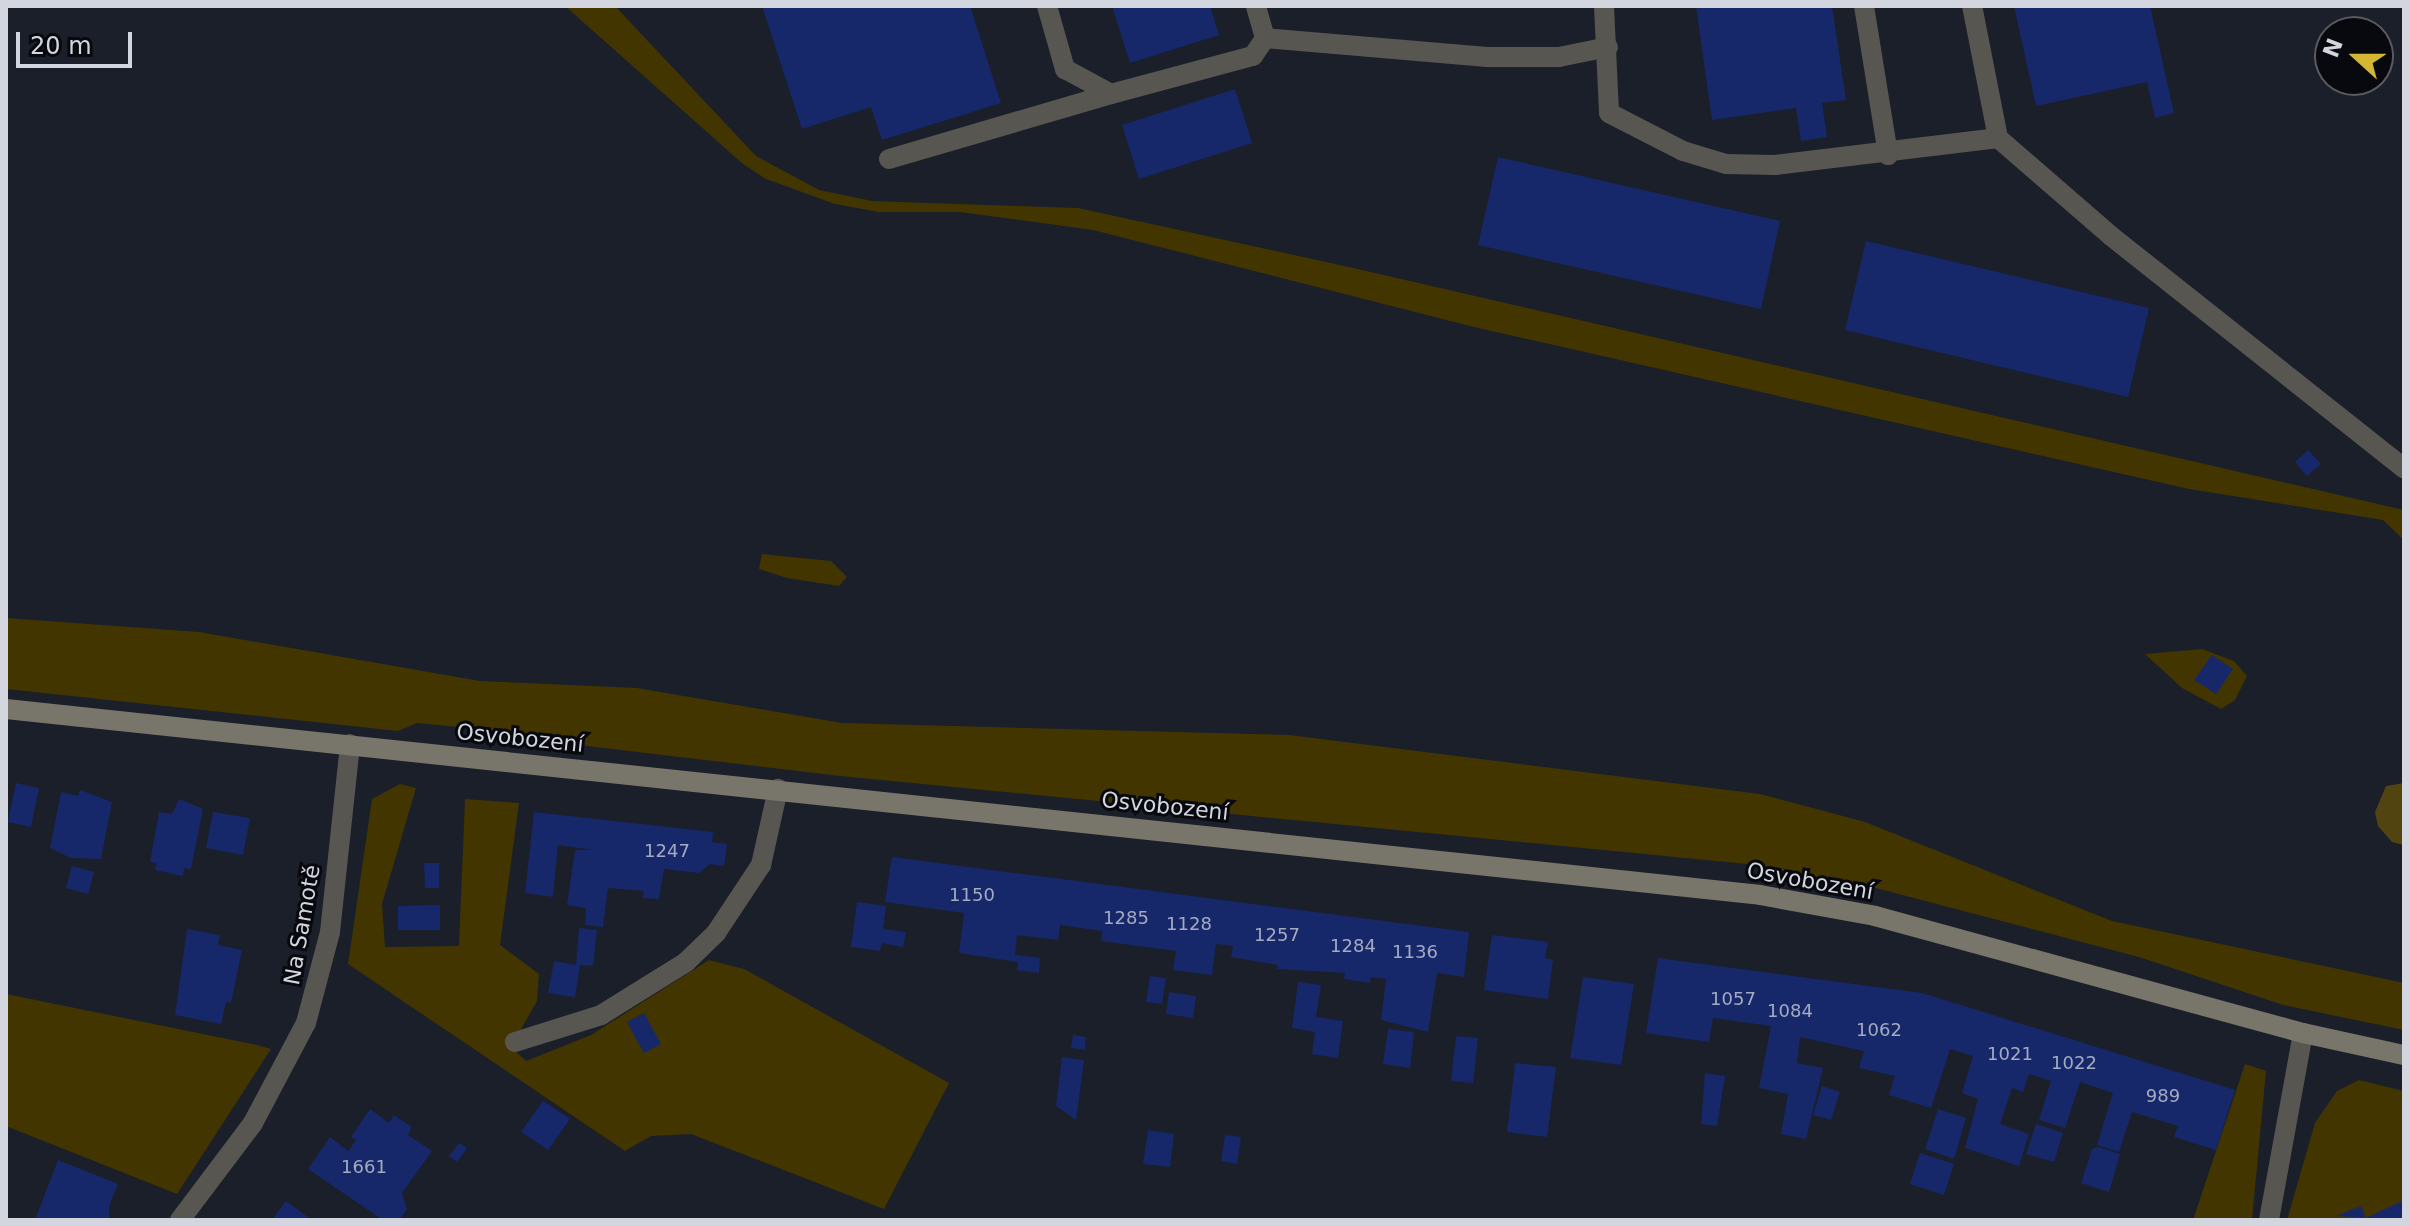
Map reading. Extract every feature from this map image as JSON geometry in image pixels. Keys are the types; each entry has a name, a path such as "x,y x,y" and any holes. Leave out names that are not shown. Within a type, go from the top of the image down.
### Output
{"main road":[{"name":"Osvobození","path":"6,709 1760,895 1875,916 2303,1033 2404,1055"}],"street":[{"path":"1047,6 1065,69 1111,94"},
{"path":"889,159 1253,56 1265,38 1256,6"},
{"path":"1604,6 1609,113 1683,151 1726,164 1888,155 1998,138"},
{"path":"1864,6 1888,155"},
{"path":"1972,6 1998,138 2111,236 2404,468"},
{"path":"1265,38 1487,57 1559,57 1608,47"},
{"name":"Na Samotě","path":"180,1220 253,1123 306,1023 330,932 350,744"},
{"path":"515,1042 601,1015 686,962 716,933 761,865 778,789"},
{"path":"2269,1220 2303,1033"}],"shaded area":[{"path":"565,6 615,6 756,156 819,190 872,201 1078,208 1349,267 2404,510 2404,540 2383,520 2189,489 1474,327 1093,230 960,212 879,212 835,204 766,179 743,164"},
{"path":"762,554 831,561 847,577 839,586 787,578 759,569"},
{"path":"6,618 199,632 480,681 637,688 842,723 1289,735 1760,794 1865,822 2112,921 2404,983 2404,1030 2283,1005 2139,957 1872,887 1747,864 840,776 553,742 535,734 417,723 398,731 6,689"},
{"path":"2202,649 2234,661 2247,676 2235,700 2221,709 2182,688 2145,654"},
{"path":"2404,783 2404,845 2392,842 2378,826 2375,812 2386,786"},
{"path":"400,784 416,788 382,904 385,947 459,946 465,799 519,803 500,945 539,974 537,1001 511,1047 526,1061 591,1035 709,960 744,969 949,1083 884,1209 691,1134 651,1136 625,1151 348,964 372,799"},
{"path":"6,994 271,1049 177,1194 6,1126"},
{"path":"2245,1064 2266,1071 2252,1220 2193,1220"},
{"path":"2359,1080 2404,1091 2404,1220 2287,1220 2315,1123 2337,1091"}],"building":[{"path":"762,6 970,6 1001,103 882,140 871,107 802,129"},
{"path":"1112,6 1210,6 1219,35 1130,63"},
{"path":"1696,6 1832,6 1846,100 1822,103 1827,137 1801,141 1796,108 1712,120"},
{"path":"2014,6 2150,6 2174,113 2155,118 2147,82 2036,106"},
{"path":"1235,89 1252,143 1139,179 1122,125"},
{"path":"1498,157 1780,221 1761,309 1478,245"},
{"path":"1866,241 2149,308 2128,397 1845,330"},
{"path":"2308,450 2321,464 2307,476 2295,462"},
{"path":"2212,655 2233,669 2216,694 2194,680"},
{"path":"16,783 39,788 31,827 8,822"},
{"path":"80,790 112,802 101,859 71,858 50,848 61,792 78,796"},
{"path":"179,799 203,809 191,869 184,868 183,876 155,870 157,863 150,862 159,812 172,814"},
{"path":"213,812 250,818 243,855 206,848"},
{"path":"534,812 713,832 712,842 727,844 724,866 710,864 699,873 664,869 659,899 643,898 644,891 608,888 603,927 585,925 586,908 567,905 575,850 594,850 558,845 553,897 525,893"},
{"path":"892,857 1469,932 1464,977 1437,973 1428,1032 1381,1020 1386,979 1371,977 1370,983 1344,979 1345,973 1277,969 1278,965 1231,957 1233,946 1216,944 1212,975 1173,970 1176,951 1101,941 1102,931 1060,925 1058,940 1017,935 1015,955 1040,958 1039,973 1017,970 1018,962 959,953 964,913 885,902"},
{"path":"424,863 439,863 439,888 425,888"},
{"path":"72,866 94,872 88,894 66,888"},
{"path":"857,902 886,906 883,929 906,932 903,947 882,943 880,951 851,947"},
{"path":"440,905 440,930 398,930 398,906"},
{"path":"579,928 597,930 593,966 580,965 575,997 548,993 554,961 576,965"},
{"path":"187,929 220,935 218,945 242,950 231,1003 226,1002 221,1024 175,1015"},
{"path":"1492,935 1548,942 1545,958 1553,960 1548,999 1484,990"},
{"path":"1658,958 1922,993 2235,1090 2216,1150 2174,1137 2178,1126 2132,1112 2119,1152 2097,1145 2113,1093 2080,1082 2065,1128 2039,1120 2051,1081 2029,1074 2023,1092 2012,1088 2000,1124 2029,1134 2019,1166 1965,1148 1978,1099 1962,1093 1973,1056 1950,1049 1931,1108 1889,1095 1895,1076 1859,1068 1864,1051 1800,1037 1797,1063 1823,1068 1806,1139 1781,1134 1788,1094 1759,1088 1771,1026 1713,1018 1709,1042 1646,1033"},
{"path":"1150,976 1166,978 1162,1004 1146,1002"},
{"path":"1583,977 1634,984 1621,1065 1570,1058"},
{"path":"1298,982 1321,985 1316,1017 1343,1021 1338,1058 1312,1054 1315,1032 1292,1028"},
{"path":"1169,992 1196,996 1193,1018 1166,1014"},
{"path":"644,1013 661,1044 644,1053 627,1022"},
{"path":"1388,1029 1414,1032 1410,1068 1383,1064"},
{"path":"1073,1035 1086,1037 1085,1050 1071,1048"},
{"path":"1456,1036 1478,1038 1473,1083 1451,1081"},
{"path":"1062,1057 1084,1060 1076,1120 1056,1106"},
{"path":"1515,1063 1556,1067 1547,1137 1507,1132"},
{"path":"1705,1073 1725,1076 1717,1126 1701,1124"},
{"path":"1822,1086 1840,1092 1831,1120 1813,1115"},
{"path":"543,1101 570,1119 548,1150 521,1132"},
{"path":"370,1109 389,1123 394,1115 412,1127 408,1135 432,1151 402,1193 407,1209 399,1220 383,1220 308,1169 330,1137 348,1151 356,1140 351,1137"},
{"path":"1938,1109 1966,1118 1954,1159 1925,1149"},
{"path":"2036,1124 2063,1133 2054,1162 2026,1154"},
{"path":"1148,1130 1174,1134 1170,1167 1143,1164"},
{"path":"1225,1135 1241,1137 1237,1164 1221,1161"},
{"path":"459,1143 467,1148 457,1162 449,1156"},
{"path":"2098,1147 2120,1154 2109,1192 2081,1183 2092,1149"},
{"path":"1920,1153 1954,1164 1944,1195 1910,1184"},
{"path":"58,1160 118,1184 109,1206 110,1220 35,1220"},
{"path":"2404,1200 2404,1220 2366,1218"},
{"path":"286,1201 312,1220 272,1220"},
{"path":"2361,1206 2366,1218 2336,1216"}]}
